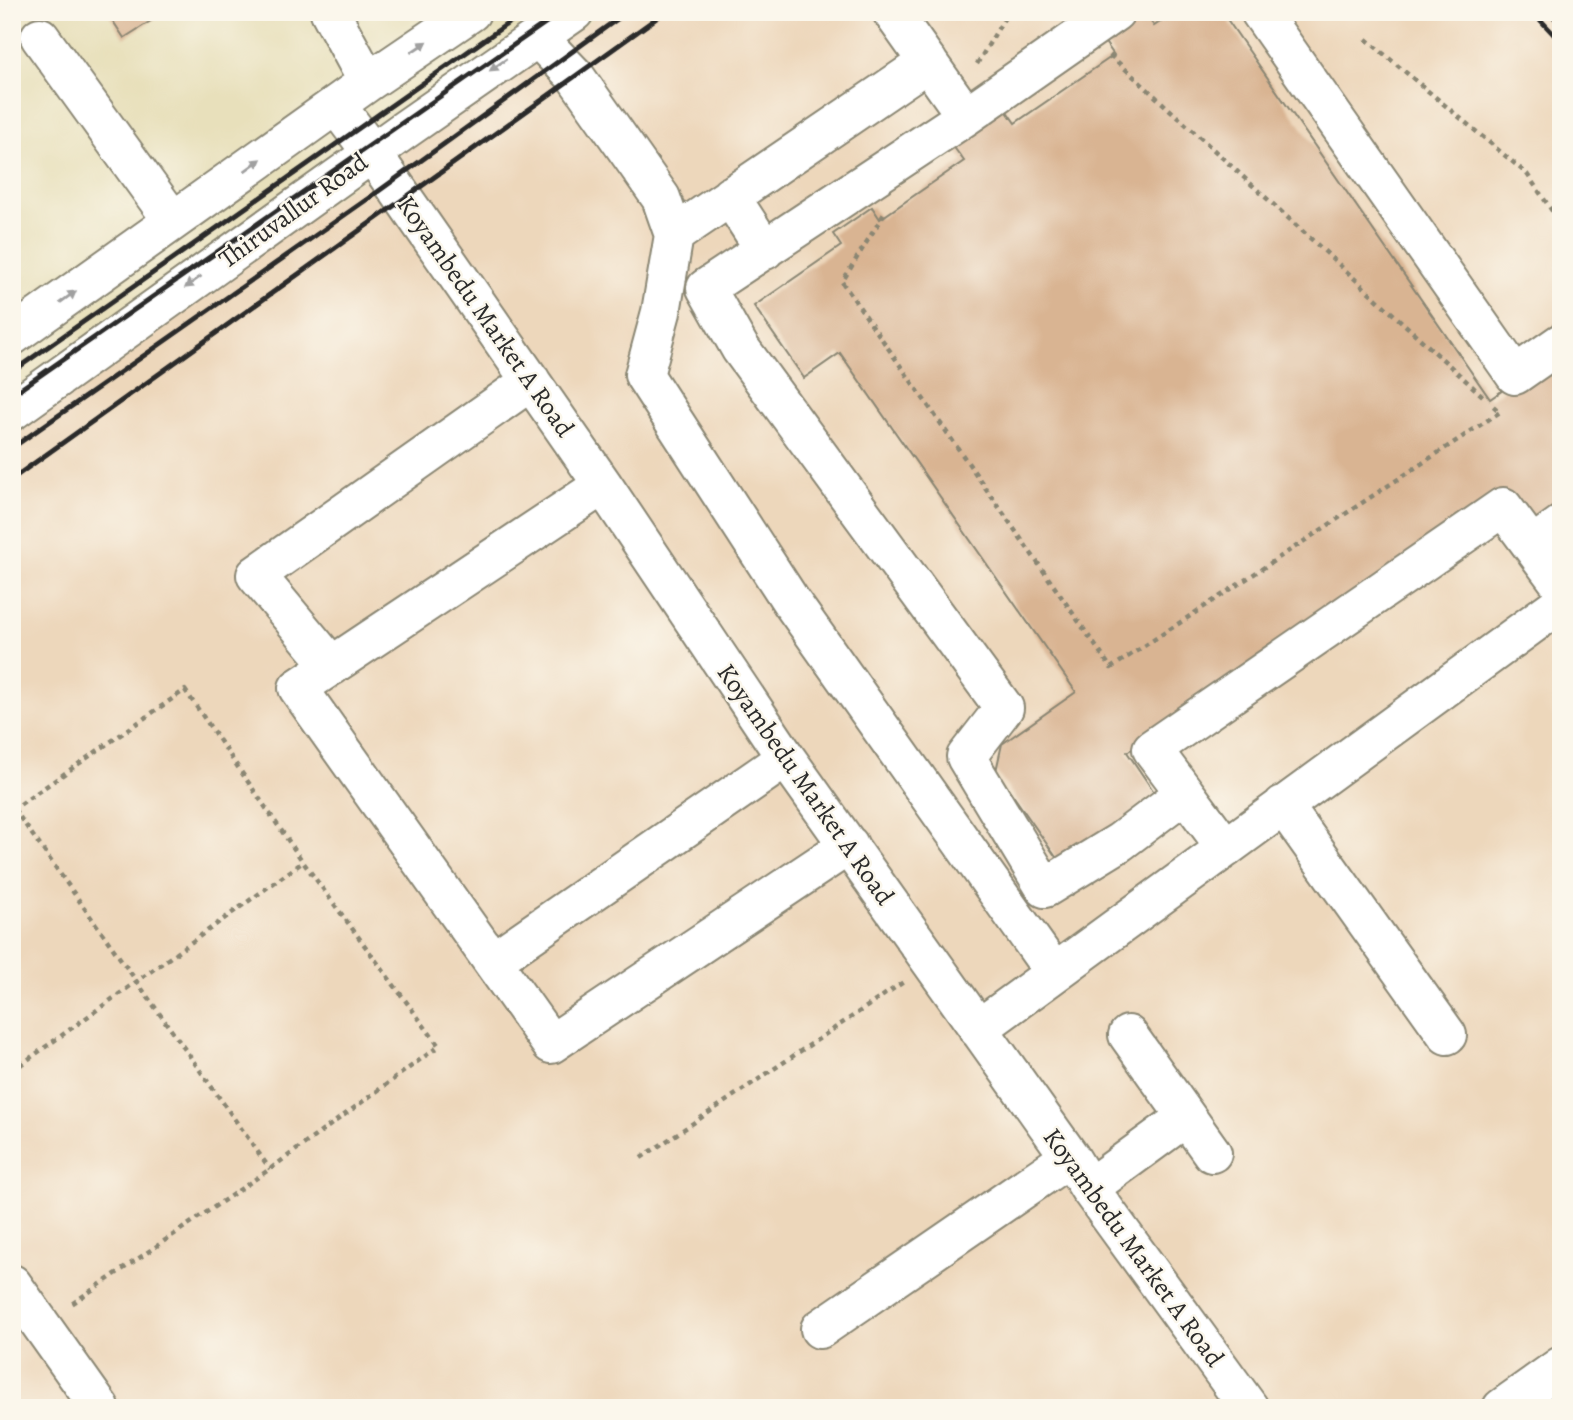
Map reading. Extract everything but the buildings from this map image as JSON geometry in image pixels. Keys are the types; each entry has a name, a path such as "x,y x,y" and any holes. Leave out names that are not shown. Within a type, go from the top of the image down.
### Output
{"street":[{"path":"330,12 368,82"},
{"path":"12,336 368,82 471,12"},
{"name":"Thiruvallur Road","path":"12,411 372,153 575,12"},
{"path":"892,12 966,116"},
{"path":"1115,12 966,116 706,288 740,348 1004,708 966,757 1045,888 1120,842 1185,793"},
{"path":"1260,12 1515,376 1561,343"},
{"path":"40,37 173,221"},
{"path":"537,37 575,76 661,198 674,235 661,312 644,375 792,603 1054,972"},
{"path":"674,235 928,62"},
{"name":"Koyambedu Market A Road","path":"336,106 372,153 603,485 786,758 1249,1408"},
{"path":"730,196 765,250"},
{"path":"332,666 256,575 531,382"},
{"path":"603,485 298,688 551,1044 849,845"},
{"path":"1226,848 1152,749 1503,507 1546,536 1561,585"},
{"path":"978,1029 1561,603"},
{"path":"493,961 786,758"},
{"path":"1283,805 1447,1035"},
{"path":"1128,1035 1212,1153"},
{"path":"820,1329 1080,1172 1186,1117"},
{"path":"12,1284 100,1408"},
{"path":"1502,1408 1561,1366"}],"path":[{"path":"972,71 1008,12"},
{"path":"1366,39 1527,174 1561,224"},
{"path":"886,211 842,282 1111,668 1500,412 1103,49"},
{"path":"41,1325 270,1169 439,1046 303,862 185,690 13,810 270,1169"},
{"path":"12,1071 303,862"},
{"path":"641,1158 911,976"}],"shaded area":[{"path":"602,12 1561,12 1561,1370 1505,1408 12,1408 12,435 298,224"}],"railway":[{"path":"12,372 524,12"},
{"path":"12,395 561,12"},
{"path":"12,448 376,193 627,12"},
{"path":"12,479 665,12"},
{"path":"1533,12 1561,42"},
{"path":"1549,12 1561,24"}]}
